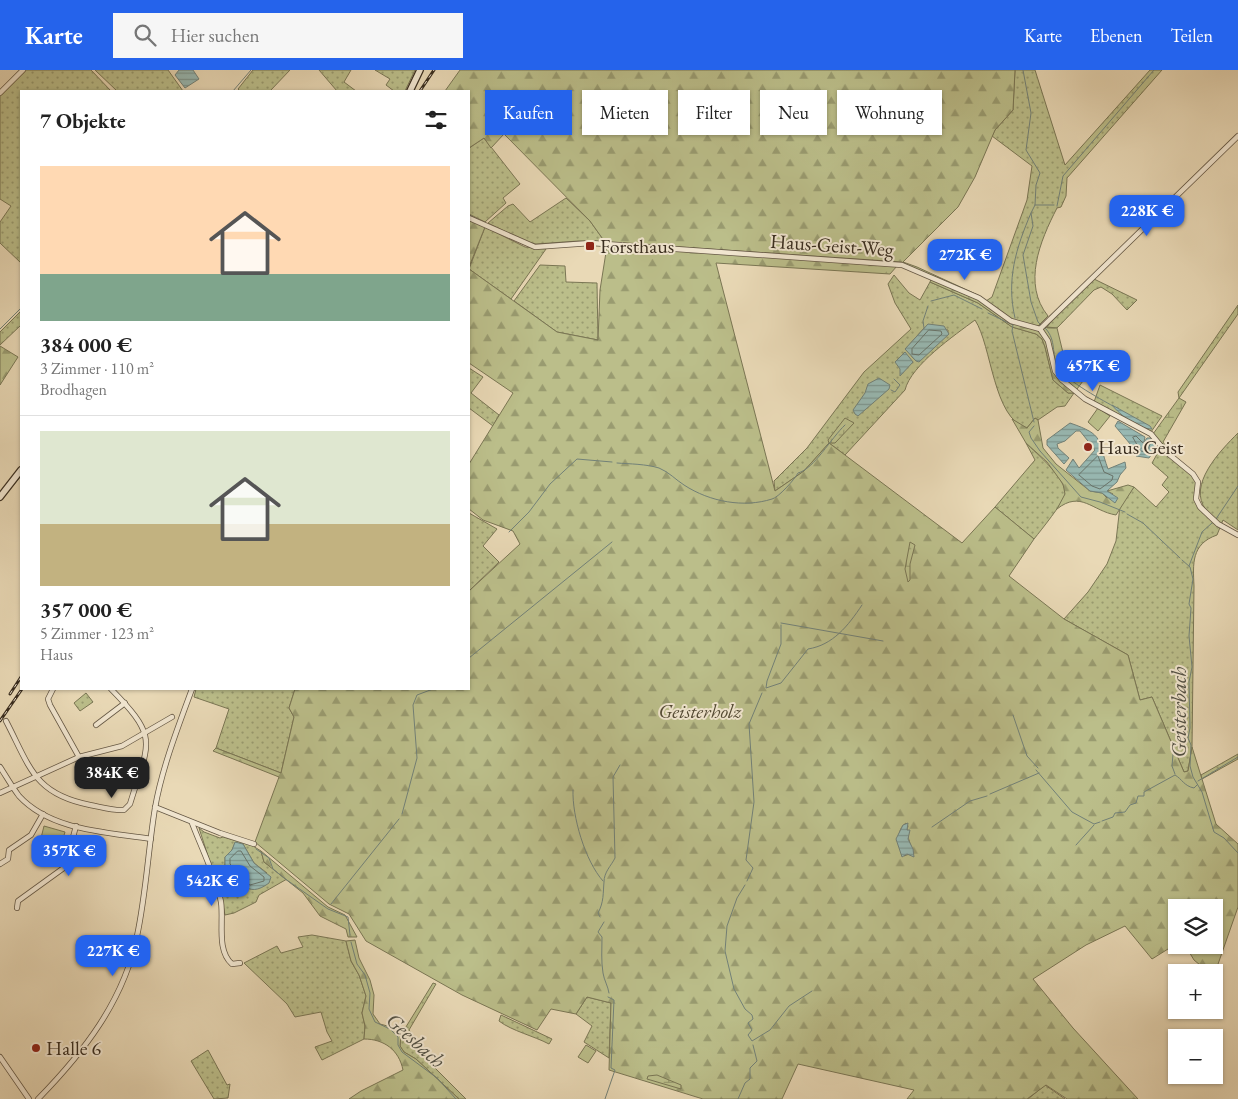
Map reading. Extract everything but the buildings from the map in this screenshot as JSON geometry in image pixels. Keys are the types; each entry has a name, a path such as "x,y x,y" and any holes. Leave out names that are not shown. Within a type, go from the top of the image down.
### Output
{"main road":[{"path":"410,90 420,70"},
{"path":"1,495 20,471"}],"street":[{"path":"0,93 23,70"},
{"path":"1238,136 1042,327 1048,342 1055,371 1062,380 1085,398 1151,434 1159,444 1193,474 1198,482 1196,499 1200,507 1218,524 1238,535"},
{"name":"Haus-Geist-Weg","path":"470,218 535,247 591,243 902,265 979,298 1011,321 1042,327"},
{"path":"52,690 48,699 50,705 79,757"},
{"path":"6,721 36,777 49,790 67,799 124,810 130,804 147,748 141,722 112,690"},
{"path":"0,1057 30,1099 37,1099 74,1061 87,1045 105,1016 124,978 137,937 155,807 164,773 192,690"},
{"path":"96,724 125,703"},
{"path":"0,793 79,757 113,749 145,734 172,717"},
{"path":"0,766 12,787 28,804 43,814 76,826 151,839"},
{"path":"155,807 192,823 254,844"},
{"path":"0,864 8,859 9,850 31,835 43,814"},
{"path":"192,823 221,900 223,917 221,928 227,960 232,964 240,963"},
{"path":"18,908 18,901 65,867 76,826"}],"green space":[{"path":"25,70 91,70 110,90 20,90 20,262 0,243 0,222 11,206 0,199 0,96"},
{"path":"95,70 168,70 182,90 116,90"},
{"path":"253,70 290,70 271,90 238,89"},
{"path":"319,70 351,70 344,82 355,90 336,90"},
{"path":"375,70 415,70 405,90 393,90 386,85 390,79"},
{"path":"460,70 1015,70 1013,110 995,130 975,177 958,207 903,262 980,296 1007,318 1037,327 1057,328 1065,361 1086,377 1074,393 1068,393 1053,380 1045,347 1042,339 1036,334 1012,327 978,303 930,282 931,279 910,269 902,262 605,242 590,221 505,135 572,135 572,90 485,90 485,135 503,135 491,148 484,138 470,147 470,90 446,90"},
{"path":"1015,70 1035,70 1065,165 1150,70 1162,70 1067,178 1066,196 1061,207 1057,208 1045,234 1036,262 1036,290 1040,304 1048,316 1037,327 1007,318 986,301 992,297 1027,200 1032,166 992,136 1013,110"},
{"path":"484,138 520,184 503,198 506,203 485,222 470,214 470,147"},
{"path":"566,198 590,221 605,242 578,241 536,244 526,242 488,223 513,204 530,222"},
{"path":"470,220 485,227 470,264"},
{"path":"485,227 525,247 546,249 511,299 470,270"},
{"name":"Geisterholz","path":"607,246 897,266 890,274 716,263 775,491 804,471 829,443 962,543 995,507 1034,539 1009,576 1064,619 1128,655 1140,700 1152,697 1184,772 1188,771 1192,747 1216,824 1238,844 1238,907 1223,950 1223,899 1168,899 1168,949 1152,959 1125,926 1086,945 1033,979 1073,1028 1138,1099 1067,1099 1046,1085 1027,1099 907,1099 914,1090 798,1064 782,1099 703,1099 609,1070 611,1003 587,997 576,1014 551,1009 537,1030 462,995 366,941 349,914 329,904 255,842 279,777 213,751 216,748 281,773 294,717 289,708 295,690 470,690 470,590 520,544 513,531 483,520 470,510 470,462 513,393 470,364 470,270 557,332 598,340 600,290","holes":["906,823 912,853 904,856 900,849 899,834"]},
{"path":"540,265 565,266 566,282 597,283 598,340 557,332 514,301"},
{"path":"894,275 909,293 920,300 930,282 978,303 1012,327 1036,334 1042,339 1045,347 1053,380 1068,393 1074,393 1065,406 1057,407 1038,420 1035,418 1027,428 1016,422 1007,411 1000,397 986,347 975,320 925,361 909,380 905,390 845,455 829,443 804,471 775,491 774,481 807,448 864,372 911,329 895,303 888,284","holes":["924,328 948,330 948,334 916,361 912,357 910,344"]},
{"path":"1094,279 1137,300 1127,310 1112,294 1101,287 1094,290 1057,328 1047,327 1058,312"},
{"path":"1238,305 1238,314 1179,398 1178,392"},
{"path":"20,312 20,326 0,345 0,332"},
{"path":"0,346 18,357 0,385"},
{"path":"470,369 483,377 471,393 499,415 493,426 470,409"},
{"path":"1100,385 1162,416 1151,432 1094,402"},
{"path":"1179,398 1186,402 1163,442 1167,448 1153,434"},
{"path":"1098,408 1110,416 1098,431 1088,422"},
{"path":"845,418 854,423 835,443 829,443 828,440"},
{"path":"1035,418 1038,420 1043,448 1056,464 1090,491 1102,493 1107,498 1113,494 1107,491 1128,485 1134,487 1116,515 1080,501 1073,501 1057,509 1065,494 1063,484 1047,462 1026,443 1012,419 1027,428"},
{"path":"1238,433 1238,530 1223,520 1217,535 1202,544 1195,556 1192,747 1188,771 1184,772 1152,697 1140,700 1128,655 1064,619 1088,592 1107,564 1116,541 1120,506 1134,487 1156,507 1169,492 1162,485 1168,477 1152,463 1160,449 1192,474 1197,482 1195,499 1206,510 1201,500 1200,490 1203,479 1215,459"},
{"path":"1026,443 1057,475 1065,489 1065,495 1060,504 1034,539 995,507 1035,460"},
{"path":"470,514 497,529 483,546 499,562 470,590"},
{"path":"910,542 915,545 910,564 910,580 908,582 905,569"},
{"path":"196,690 295,690 289,708 294,717 281,773 216,748 229,709 194,697"},
{"path":"86,693 93,702 80,711 74,703"},
{"path":"1238,754 1238,759 1202,779 1201,775"},
{"path":"44,826 65,832 60,848 40,842"},
{"path":"199,828 220,838 223,837 253,846 261,851 264,862 287,879 259,895 256,902 234,913 225,915","holes":["235,843 243,844 254,863 267,873 245,888 225,866 225,857 232,850"]},
{"path":"261,851 328,907 345,915 357,937 348,937 346,929 320,916 303,893 264,862"},
{"path":"312,935 346,941 351,961 359,975 366,996 362,1013 365,1026 364,1039 322,1060 315,1047 332,1041 321,1012 295,1017 287,1004 244,963 277,946 281,953 303,947 298,937"},
{"path":"355,940 359,958 370,980 374,995 373,1014 380,1024 391,1027 401,1035 400,1046 404,1052 416,1059 459,1099 349,1099 403,1070 398,1057 389,1047 378,1041 364,1039 365,1026 362,1013 366,996 359,975 351,961 346,941"},
{"name":"Geisterholz","path":"1190,954 1222,954 1218,964 1199,964"},
{"path":"433,983 436,984 409,1030 432,1065 466,1099 459,1099 416,1059 404,1052 400,1046 401,1035"},
{"path":"587,997 611,1003 609,1058 584,1042 592,1026 576,1014"},
{"path":"501,1015 552,1039 549,1044 510,1028 499,1021"},
{"path":"586,1045 596,1051 588,1063 578,1057"},
{"path":"208,1050 227,1085 230,1084 228,1098 214,1099 191,1061"},
{"path":"657,1075 681,1085 681,1089 647,1079 648,1076"},
{"path":"1045,1085 1065,1099 1028,1099"}],"water":[{"path":"179,70 193,70 199,79 185,88 175,75"},
{"path":"928,324 944,326 949,334 919,362 905,349"},
{"path":"905,352 913,362 900,376 900,369 895,362"},
{"path":"879,378 890,385 889,389 858,416 853,410 865,393 868,384"},
{"path":"1112,405 1150,426 1152,429 1141,427 1130,421"},
{"path":"1118,421 1145,437 1144,442 1147,438 1152,438 1156,448 1149,458 1136,456 1136,451 1115,426"},
{"path":"1070,423 1095,435 1108,469 1125,462 1126,468 1117,482 1107,491 1118,498 1115,503 1102,493 1090,491 1066,470 1073,459 1079,468 1095,450 1080,431 1076,431 1065,441 1057,444 1058,448 1069,458 1064,464 1047,445 1047,440"},
{"path":"908,823 907,830 910,830 908,839 913,849 914,857 907,854 902,857 896,839 903,825"},
{"path":"235,842 243,844 254,863 271,877 269,883 261,888 249,889 225,866 225,857 232,850"}],"waterway":[{"path":"234,90 251,70"},
{"name":"Geisterbach","path":"1023,70 1031,113 1026,150 1040,173 1036,185 1035,205 1031,213 1033,226 1023,255 1031,302 1038,322 1041,325"},
{"path":"1057,206 1063,176 1154,70"},
{"path":"1035,205 1054,205"},
{"name":"Geisterbach","path":"1015,318 1012,304 1012,277 1017,252 1031,213"},
{"path":"470,216 479,220"},
{"path":"931,301 954,295 982,309"},
{"path":"924,328 923,321 928,306"},
{"path":"0,329 20,309"},
{"name":"Geisterbach","path":"988,313 1013,325 1012,331 1034,422"},
{"name":"Geisterbach","path":"1044,327 1052,340 1056,364 1059,369 1081,387 1113,406"},
{"path":"891,390 895,392 900,385 894,379"},
{"path":"617,463 659,468 694,491 727,502 761,502 775,498 782,492 798,473 810,466 845,425"},
{"name":"Geisterbach","path":"1034,426 1029,432 1031,438 1040,451 1081,497 1125,512"},
{"path":"509,532 529,512 550,484 577,459 612,462"},
{"path":"7,493 20,477"},
{"path":"1216,519 1238,486"},
{"name":"Geisterbach","path":"1127,514 1143,523 1180,558"},
{"path":"1189,566 1202,532 1212,523"},
{"path":"470,657 612,542"},
{"name":"Geisterbach","path":"1182,560 1190,567 1193,579 1189,604 1191,608 1189,636 1192,667 1189,682 1190,728 1188,738 1191,745 1190,766 1193,777 1202,792 1214,832 1224,838 1238,853"},
{"path":"781,625 781,644 766,688 781,683 808,649 825,643 839,633 862,605"},
{"path":"781,623 883,641"},
{"path":"402,814 417,758 413,705 417,695 430,690"},
{"path":"747,881 753,868 746,860 754,802 749,724 762,693"},
{"path":"1013,715 1027,756 1038,768"},
{"path":"1174,742 1172,766 1175,774"},
{"path":"1198,781 1238,757"},
{"path":"600,917 598,913 602,901 604,878 615,858 613,777 620,765"},
{"path":"1036,770 1072,812 1094,824 1100,822"},
{"path":"990,794 1039,773"},
{"path":"1102,821 1113,817 1115,813 1125,812 1130,805 1136,803 1138,796 1144,796 1144,792 1175,775 1191,787 1194,788 1197,785"},
{"path":"573,790 573,801 581,838 591,862 603,881"},
{"path":"932,827 970,801 987,796"},
{"path":"331,904 399,819"},
{"path":"1076,845 1094,825"},
{"name":"Geesbach","path":"256,849 269,858 273,869 284,878 328,909 348,917 350,935"},
{"path":"745,885 737,898 727,926 725,951 734,989 745,1009 752,1015 753,1019 748,1023 752,1030 748,1035 752,1041 770,1030 789,1006 812,991"},
{"path":"604,922 598,932 602,937 602,968 609,993"},
{"name":"Geesbach","path":"351,942 357,964 365,975 370,993 369,1009 375,1022 390,1029 398,1037 398,1045 402,1052 437,1078 456,1099"},
{"path":"605,1099 615,1070 611,1068 614,1000 608,997"},
{"path":"738,1099 745,1083 750,1079 750,1068 757,1061 753,1045"}],"railway":[{"path":"421,90 434,70"},
{"path":"10,694 20,679"},
{"path":"0,721 21,690"}],"place":[{"name":"Forsthaus","path":"590,246"},
{"name":"Haus Geist","path":"1088,447"},
{"name":"Halle 6","path":"36,1048"}]}
